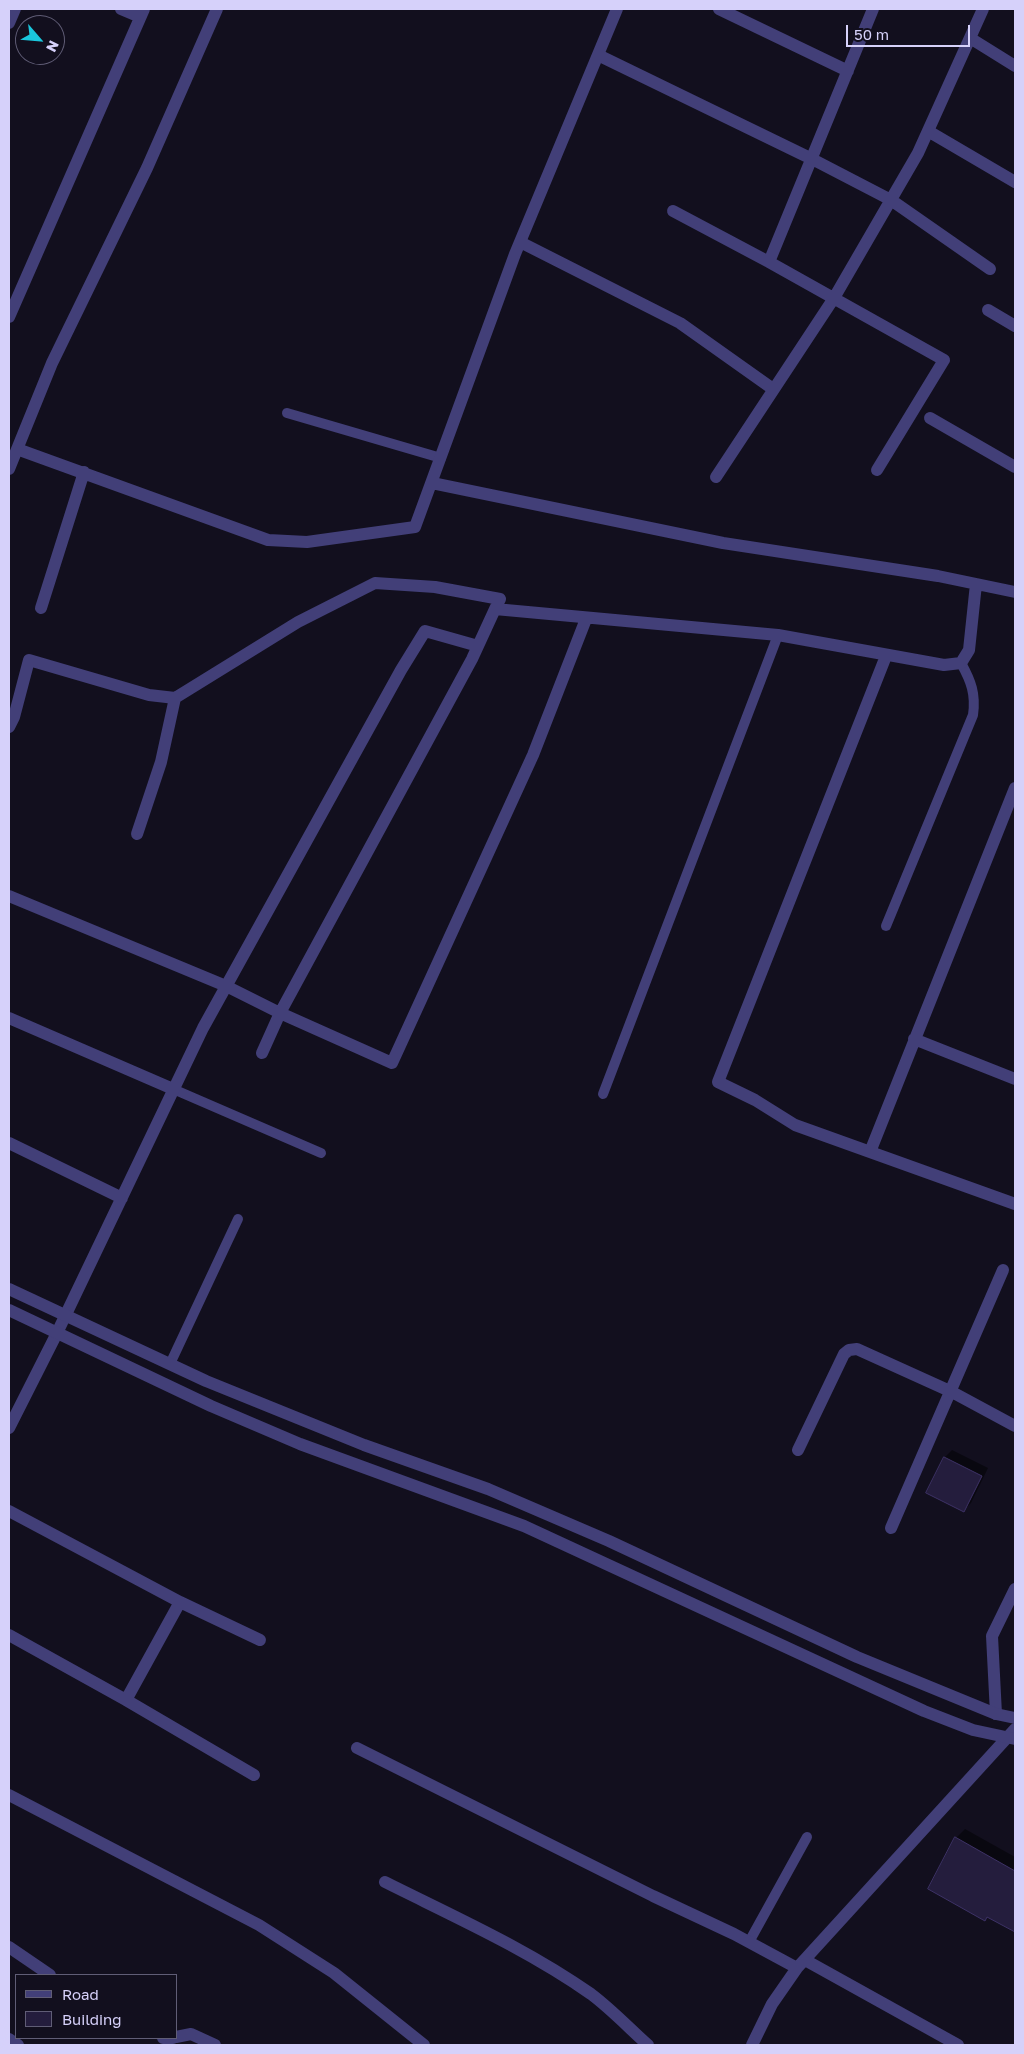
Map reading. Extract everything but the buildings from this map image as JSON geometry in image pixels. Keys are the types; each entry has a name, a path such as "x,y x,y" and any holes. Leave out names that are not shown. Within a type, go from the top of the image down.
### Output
{"street":[{"path":"9,23 15,9"},
{"path":"9,317 142,13 121,9"},
{"path":"9,469 52,363 147,168 217,9"},
{"path":"17,448 268,540 307,542 415,527 520,242 617,9"},
{"path":"719,9 848,72"},
{"path":"769,262 873,9"},
{"path":"716,477 834,298 891,200 928,132 983,9"},
{"path":"970,38 1015,66"},
{"path":"598,55 812,159 891,200 990,269"},
{"path":"928,132 1015,182"},
{"path":"673,211 769,262 944,360 876,470"},
{"path":"520,242 680,323 774,390"},
{"path":"988,310 1015,326"},
{"path":"930,418 1015,467"},
{"path":"41,608 84,472"},
{"path":"432,483 724,544 938,576 1015,592"},
{"path":"10,719 29,660 149,695 175,698 298,622 375,582 435,587 500,599 423,752 280,1013 262,1053"},
{"path":"495,609 586,619 778,635 944,665 961,663 969,650 976,584"},
{"path":"9,896 226,986 280,1013 392,1063 533,755 586,619"},
{"path":"9,1428 57,1333 173,1089 226,986 425,631 478,646"},
{"path":"886,656 718,1082 755,1100 795,1125 1015,1204"},
{"path":"137,834 161,762 175,698"},
{"path":"870,1152 1015,788"},
{"path":"9,1018 173,1089"},
{"path":"914,1040 1015,1079"},
{"path":"9,1143 122,1198"},
{"path":"891,1528 952,1392 1003,1270"},
{"path":"9,1289 170,1364 364,1445 488,1489 584,1530 857,1657 996,1714 1015,1718"},
{"path":"9,1310 211,1406 300,1444 524,1526 924,1711 973,1730 1013,1735"},
{"path":"798,1450 844,1354 849,1350 857,1349 952,1392 1015,1426"},
{"path":"9,1511 180,1602 260,1640"},
{"path":"575,1550 584,1530"},
{"path":"996,1714 992,1636 1015,1589"},
{"path":"126,1700 180,1602"},
{"path":"9,1635 126,1700 254,1775"},
{"path":"752,2045 772,2004 801,1964 851,1906 1013,1735"},
{"path":"357,1748 749,1942 801,1964 958,2045"},
{"path":"9,1795 260,1925 334,1973 424,2045"},
{"path":"385,1882 499,1938 567,1978 593,1996 648,2045"},
{"path":"9,1947 49,1974"},
{"path":"178,2037 191,2034 215,2045"},
{"path":"9,2040 18,2045"}],"lane":[{"path":"288,413 440,458"},
{"path":"603,1094 778,635"},
{"path":"886,926 973,715 975,700 973,685 961,663"},
{"path":"173,1089 321,1153"},
{"path":"170,1364 238,1219"},
{"path":"749,1942 807,1837"}]}
